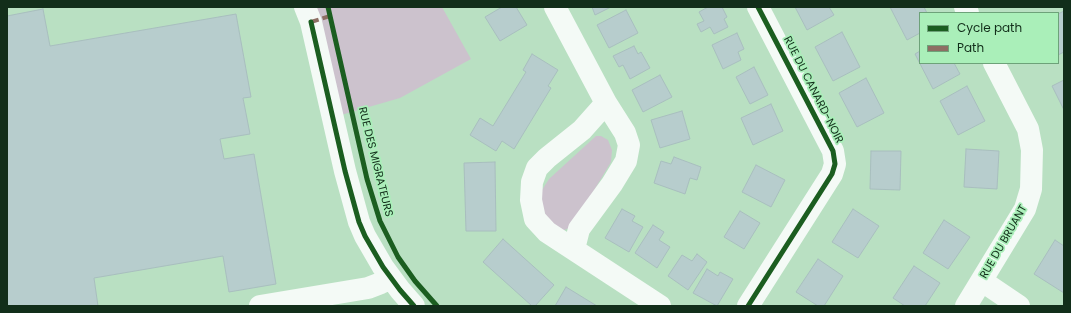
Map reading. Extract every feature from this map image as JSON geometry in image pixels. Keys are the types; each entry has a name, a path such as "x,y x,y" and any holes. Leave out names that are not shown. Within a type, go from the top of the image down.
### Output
{"street":[{"path":"555,7 606,103 625,133 628,145 626,161 612,184 579,229 574,249"},
{"name":"RUE DU CANARD-NOIR","path":"748,306 832,174 834,164 833,151 758,7"},
{"path":"308,14 345,171 358,217 365,236 386,281 393,306"},
{"name":"RUE DU BRUANT","path":"966,306 1025,209 1031,189 1032,150 1028,129 995,64"},
{"path":"606,103 582,130 537,168 532,182 531,200 536,219 547,232 660,306"},
{"path":"260,306 368,288 386,281"},
{"path":"386,281 414,306"},
{"path":"982,281 1019,306"}],"shaded area":[{"path":"313,7 442,7 471,59 400,98 341,115"},
{"path":"596,136 601,136 608,140 612,150 611,162 574,224 567,229 558,232 551,230 541,203 542,190 549,179"}],"building":[{"path":"502,7 516,7 527,25 500,41 485,17"},
{"path":"592,7 611,7 595,15"},
{"path":"708,7 722,7 727,17 724,19 728,27 714,34 710,27 701,32 697,24 704,21 699,12"},
{"path":"795,7 829,7 834,15 807,30"},
{"path":"890,7 924,7 926,12 919,12 919,34 907,40"},
{"path":"43,9 50,46 236,14 251,97 243,98 250,134 220,139 224,159 254,154 276,284 229,292 223,256 94,278 98,306 7,306 7,16"},
{"path":"626,10 638,33 609,48 597,25"},
{"path":"1064,11 1064,52 1059,54 1059,14"},
{"path":"842,32 860,67 833,81 815,47"},
{"path":"737,33 744,49 738,52 741,60 723,69 712,45"},
{"path":"634,46 638,54 641,52 650,68 630,79 623,65 619,67 613,56"},
{"path":"919,52 919,62 915,54"},
{"path":"532,54 558,70 548,86 551,88 514,149 502,141 496,151 470,135 480,118 493,126 526,72 523,70"},
{"path":"920,64 955,64 960,74 933,89"},
{"path":"754,67 768,95 750,104 736,77"},
{"path":"660,75 672,97 643,112 632,90"},
{"path":"866,78 884,113 857,127 839,93"},
{"path":"1064,80 1064,110 1052,86"},
{"path":"967,86 985,121 958,135 940,101"},
{"path":"771,104 783,131 753,145 741,118"},
{"path":"682,111 690,139 660,148 651,120"},
{"path":"966,149 999,151 997,189 964,187"},
{"path":"871,151 901,151 900,190 870,189"},
{"path":"674,157 701,167 697,180 690,178 685,194 654,183 661,161 671,164"},
{"path":"495,162 496,231 466,231 464,163"},
{"path":"756,165 785,180 771,207 742,192"},
{"path":"622,209 635,216 632,221 643,227 629,252 605,238"},
{"path":"853,209 879,226 858,258 832,242"},
{"path":"740,211 760,223 744,249 724,237"},
{"path":"944,220 970,237 948,269 923,253"},
{"path":"653,225 664,232 659,240 670,247 657,268 635,253"},
{"path":"503,239 554,285 535,306 532,306 483,262"},
{"path":"1055,240 1064,246 1064,293 1034,274"},
{"path":"697,254 707,262 688,290 668,276 682,255 692,261"},
{"path":"818,259 843,276 824,306 818,306 796,292"},
{"path":"914,266 940,283 925,306 905,306 893,298"},
{"path":"707,269 718,276 720,272 733,279 717,306 693,293"},
{"path":"566,287 597,306 555,306"}],"marked path":[{"path":"311,22 330,16"}],"cycle path":[{"name":"RUE DES MIGRATEURS","path":"328,7 367,179 380,221 398,257 415,281 437,306"},
{"path":"748,306 832,174 835,164 833,151 758,7"},
{"path":"311,22 345,171 359,222 365,236 383,267 414,306"}]}
